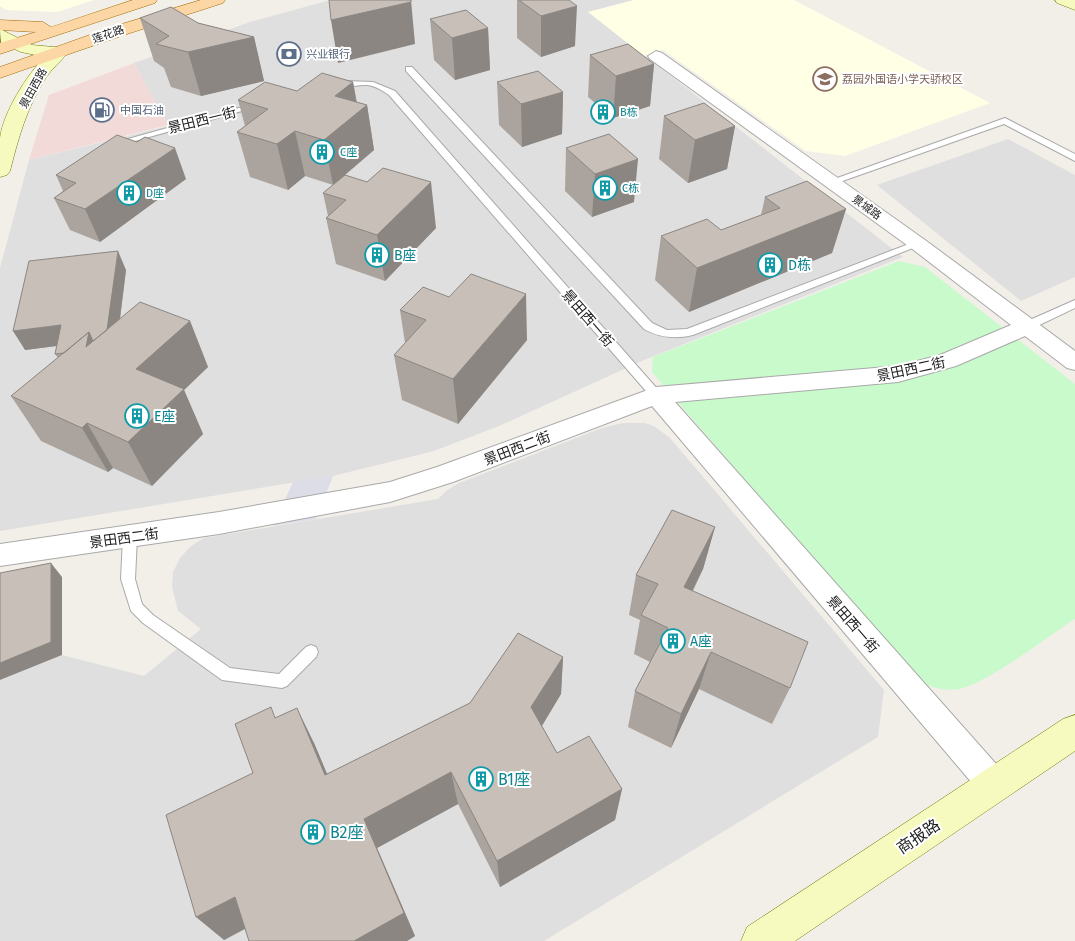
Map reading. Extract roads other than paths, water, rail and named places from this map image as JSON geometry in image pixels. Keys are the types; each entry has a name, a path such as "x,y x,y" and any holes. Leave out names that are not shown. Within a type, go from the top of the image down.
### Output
{"main road":[{"name":"莲花路","path":"4,42 87,20 150,0"},
{"name":"莲花路","path":"0,73 146,21 217,0"},
{"path":"0,25 32,28 87,20"}],"street":[{"path":"1063,0 1075,5"},
{"name":"景田西路","path":"4,42 34,51 59,52"},
{"name":"景田西路","path":"0,170 11,132 36,79 59,52"},
{"name":"景城路","path":"656,56 918,244 1075,362"},
{"name":"景田西路","path":"0,110 5,115 11,132"},
{"name":"景田西二街","path":"0,556 312,508 390,492 444,475 656,395 898,374 932,367 962,357 1027,326"},
{"name":"景田西一街","path":"656,395 994,785"},
{"name":"商报路","path":"761,941 1075,731"}],"lane":[{"path":"409,69 648,326 660,334 674,335 689,332 918,244"},
{"name":"景田西一街","path":"332,87 362,82 379,85 392,93 656,395"},
{"name":"景田西一街","path":"106,148 130,138 265,104"},
{"path":"831,182 1005,121 1075,158"},
{"path":"1027,326 1075,304"},
{"path":"130,537 128,579 136,607 153,624 228,675 282,681 311,652"}],"place":[{"name":"兴业银行","path":"289,54"},
{"name":"荔园外国语小学天骄校区","path":"825,79"},
{"name":"中国石油","path":"102,110"},
{"name":"B栋","path":"603,112"},
{"name":"C座","path":"322,152"},
{"name":"C栋","path":"605,188"},
{"name":"D座","path":"129,193"},
{"name":"B座","path":"377,255"},
{"name":"D栋","path":"770,265"},
{"name":"E座","path":"137,416"},
{"name":"A座","path":"673,641"},
{"name":"B1座","path":"481,779"},
{"name":"B2座","path":"313,832"}]}
